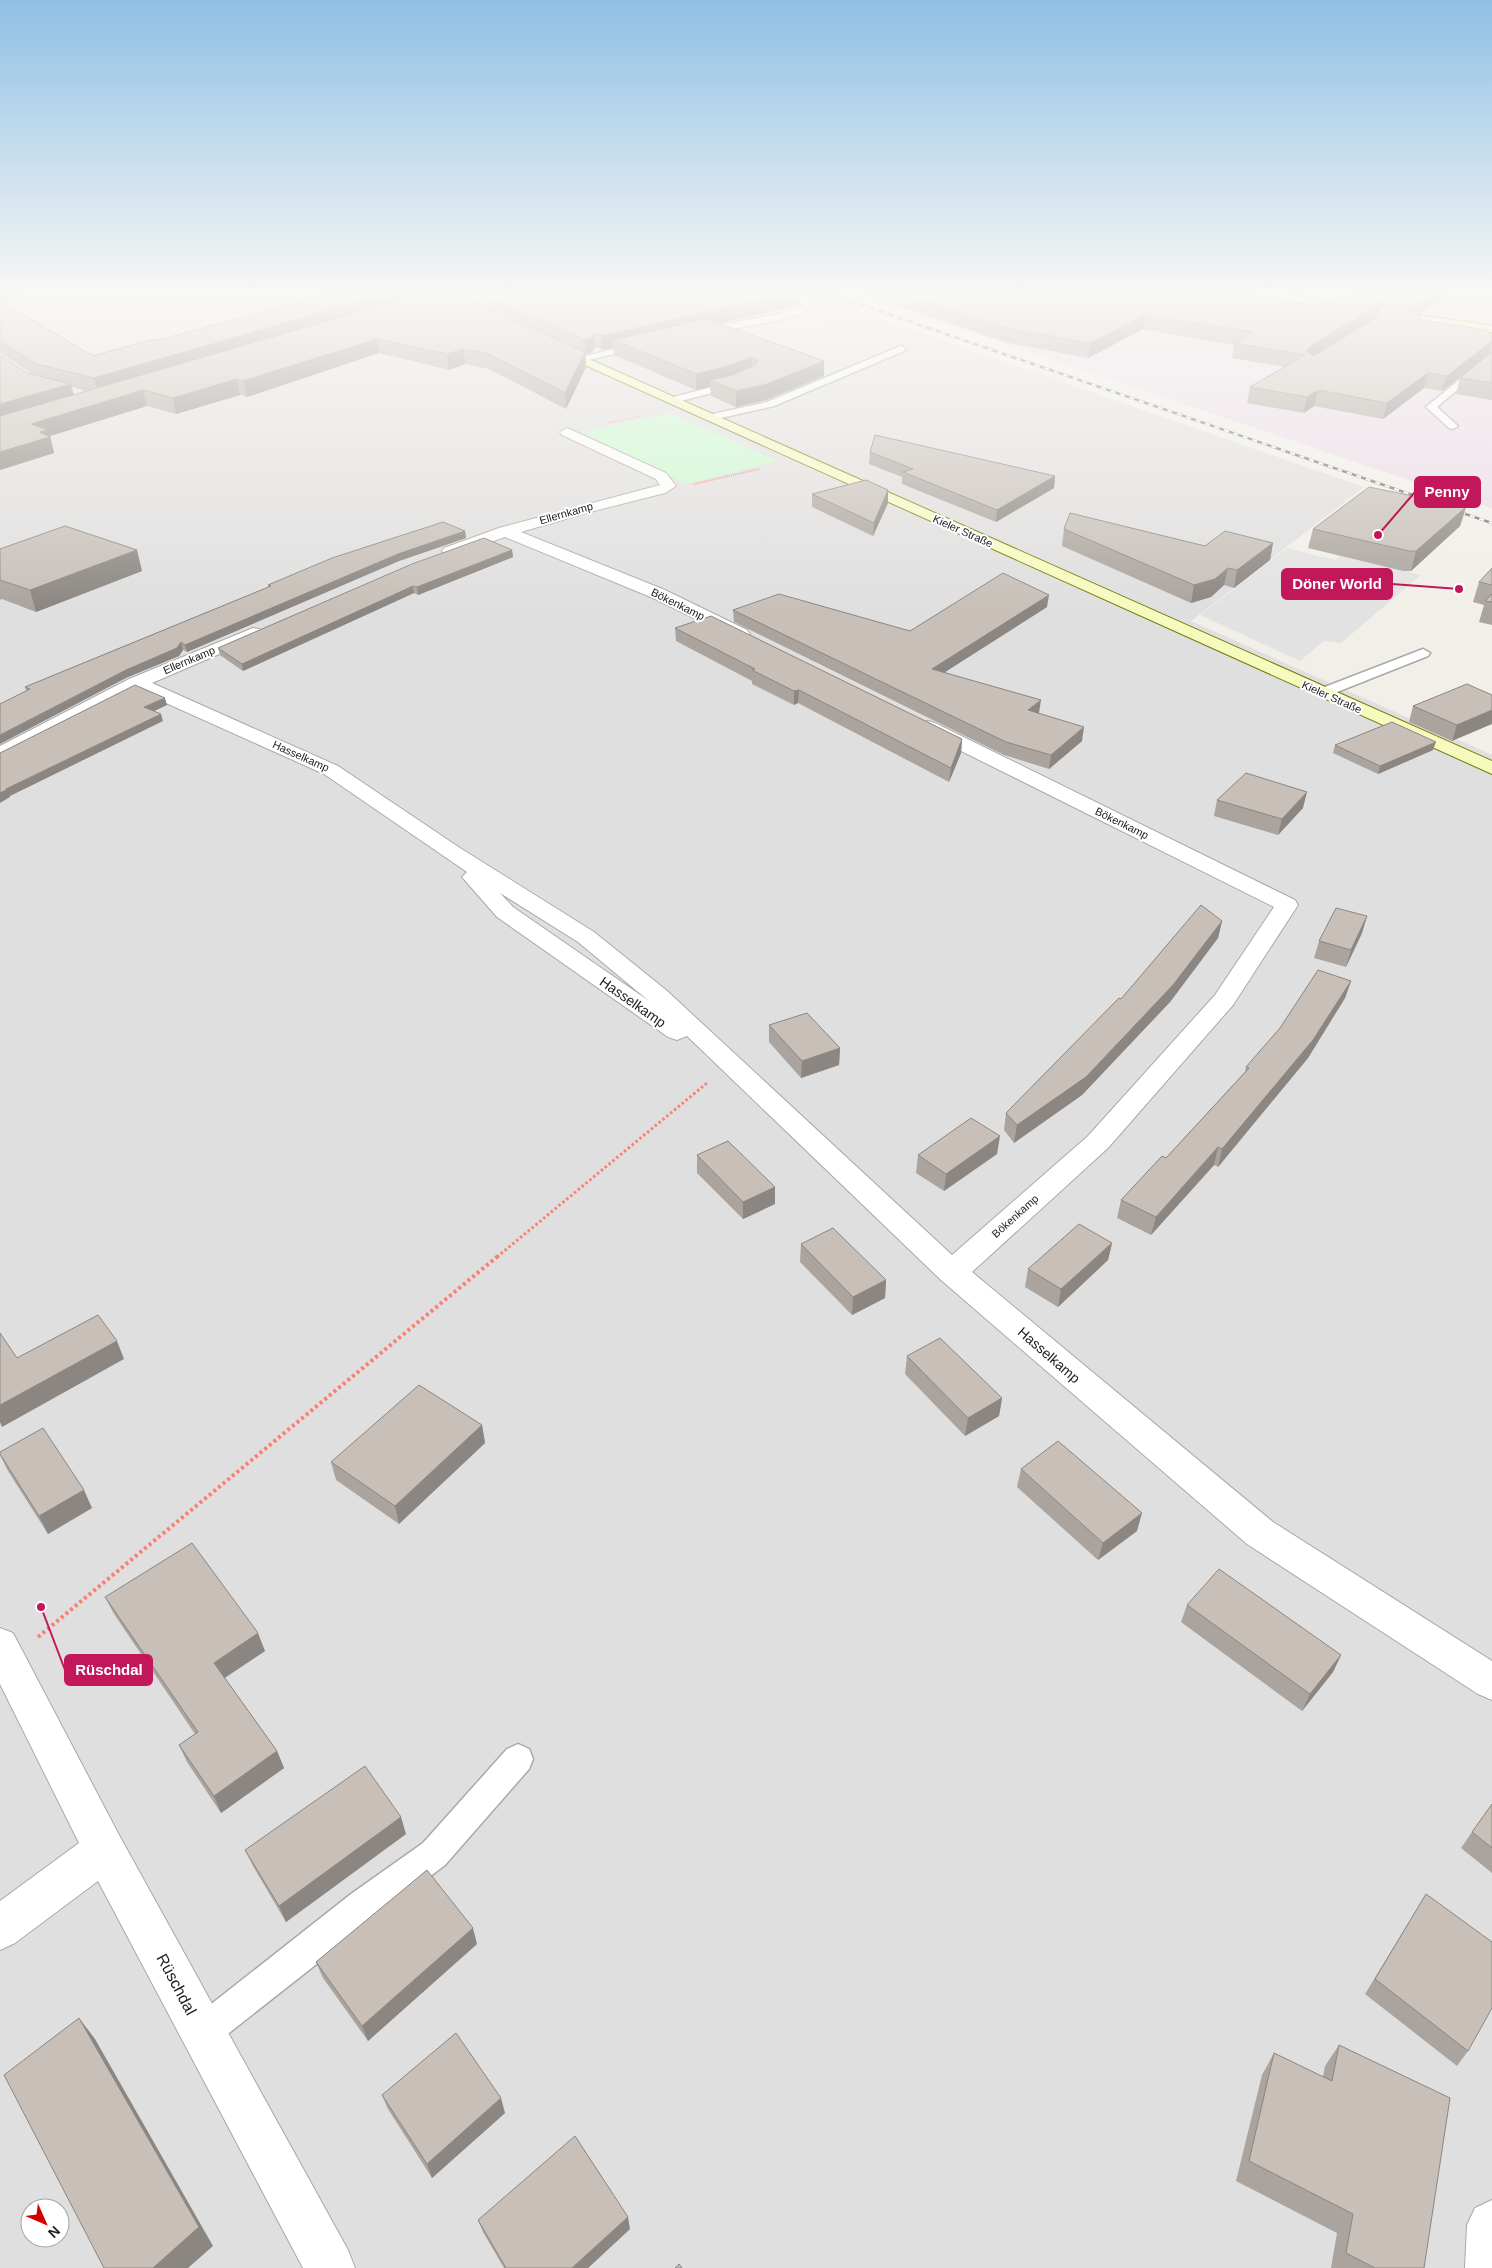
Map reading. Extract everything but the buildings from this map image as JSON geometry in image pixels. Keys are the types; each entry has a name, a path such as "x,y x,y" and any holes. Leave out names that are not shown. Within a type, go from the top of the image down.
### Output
{"main road":[{"name":"Kieler Straße","path":"674,400 1492,768"}],"street":[{"path":"567,432 661,476 669,486"},
{"name":"Ellernkamp","path":"433,557 504,531 591,505 660,490 669,486"},
{"name":"Bökenkamp","path":"504,531 659,594 756,642"},
{"name":"Ellernkamp","path":"0,754 136,683 271,625"},
{"name":"Hasselkamp","path":"136,683 332,770 452,853 586,937 657,995 952,1272 1260,1533 1492,1682"},
{"name":"Bökenkamp","path":"907,716 1287,905 1224,1000 1098,1142 952,1272"},
{"name":"Rüschdal","path":"4,1653 104,1850 330,2268"},
{"path":"0,1928 104,1850"},
{"path":"1490,2268 1492,2225"}],"lane":[{"path":"674,400 679,399"},
{"path":"712,418 784,399"},
{"path":"1441,399 1431,407 1453,426"},
{"path":"1322,693 1423,653"},
{"path":"203,2032 363,1906 434,1854 518,1759"}],"path":[{"path":"567,432 640,416"},
{"path":"669,486 695,484 766,467"},
{"path":"4,1653 731,1063"}],"shaded area":[{"path":"0,399 1111,399 1364,487 1191,621 1492,755 1492,2268 0,2268"},
{"path":"1169,399 1492,399 1492,508"},
{"path":"1287,548 1335,560 1340,556 1421,575 1341,643 1324,641 1300,661 1200,615"}],"green space":[{"path":"670,413 777,461 686,484 582,432"}],"railway":[{"path":"1134,399 1430,501"},
{"path":"1423,494 1461,507"},
{"path":"1451,509 1492,523"}],"place":[{"name":"Penny","path":"1378,535"},
{"name":"Döner World","path":"1459,589"},
{"name":"Rüschdal","path":"41,1607"}]}
